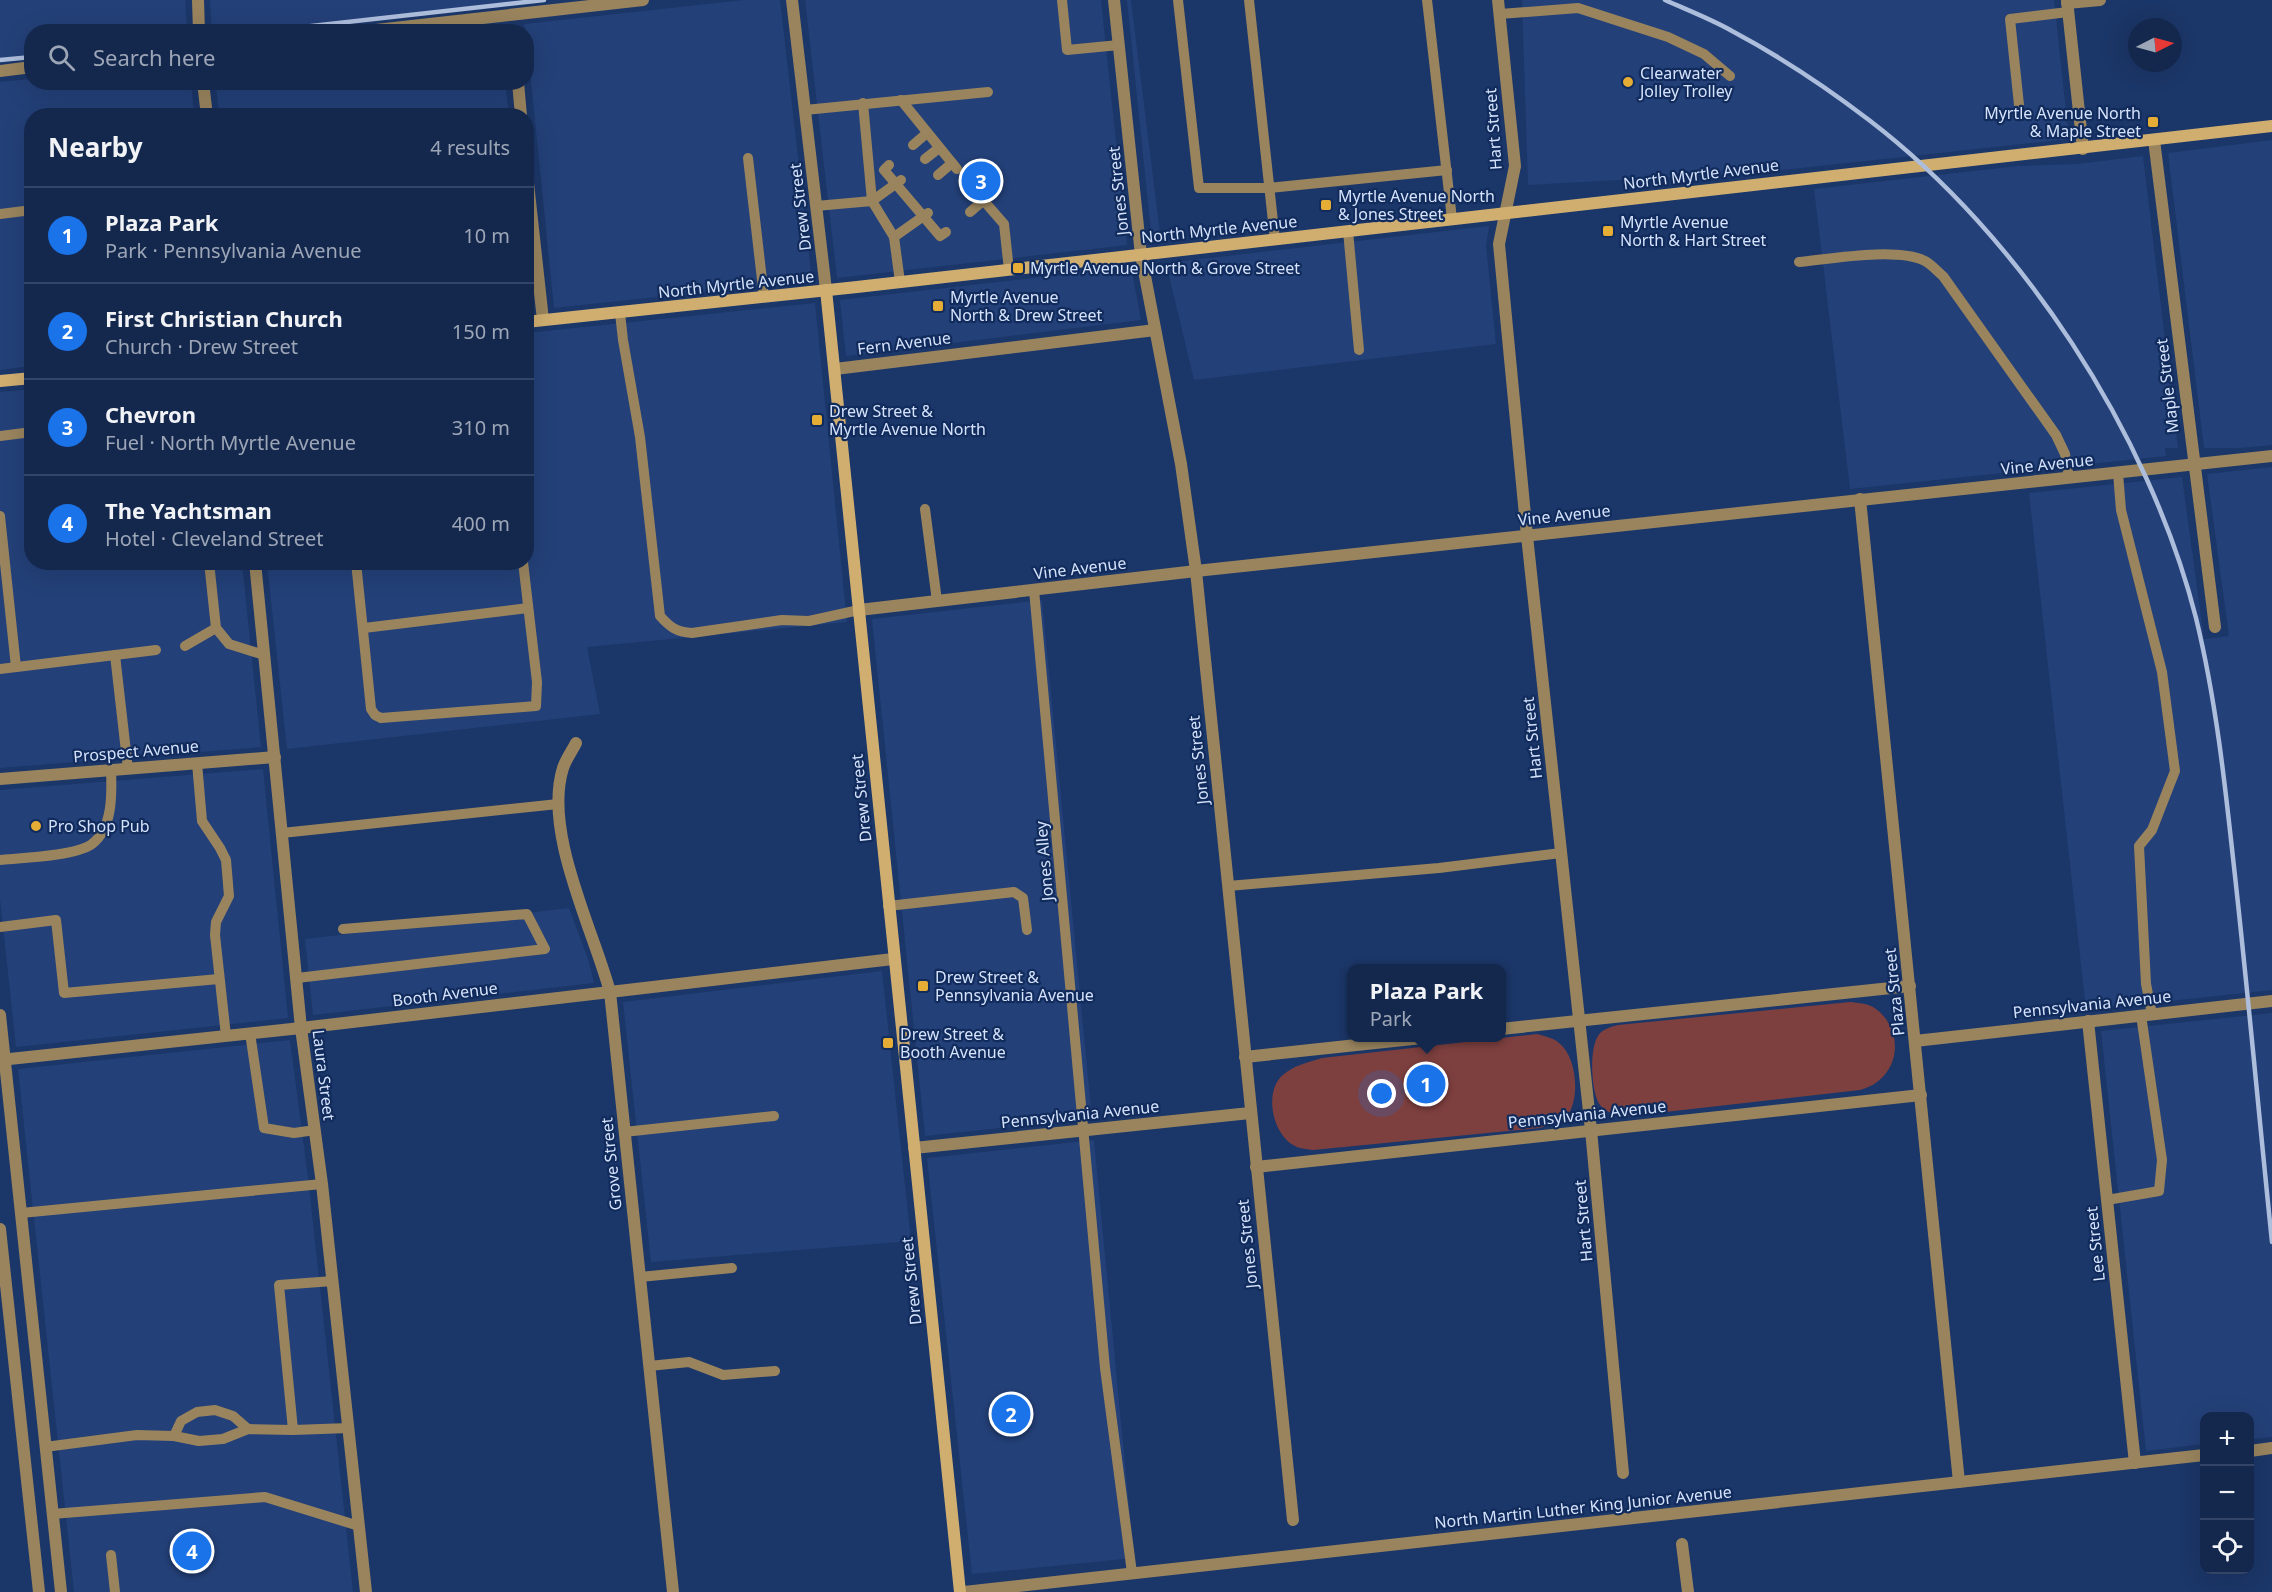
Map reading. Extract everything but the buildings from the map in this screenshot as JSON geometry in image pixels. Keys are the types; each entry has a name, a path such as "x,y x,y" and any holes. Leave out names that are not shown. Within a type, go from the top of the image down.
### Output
{"main road":[{"name":"North Myrtle Avenue","path":"534,321 1008,270 2272,126"},
{"name":"Drew Street","path":"826,290 893,959 962,1592"},
{"path":"0,381 24,379"}],"street":[{"path":"198,0 199,24"},
{"path":"429,24 643,0"},
{"name":"Drew Street","path":"792,0 826,290"},
{"name":"Jones Street","path":"1114,0 1141,255 1181,464 1196,571 1293,1520"},
{"name":"Hart Street","path":"1498,0 1515,165 1499,244 1527,536 1591,1130 1623,1473"},
{"path":"2083,149 2067,5 2100,0"},
{"path":"0,71 24,69"},
{"path":"204,90 206,108"},
{"path":"519,90 520,108"},
{"name":"Maple Street","path":"2154,140 2215,627"},
{"path":"534,238 543,320"},
{"name":"Fern Avenue","path":"835,369 1155,330"},
{"name":"Vine Avenue","path":"859,610 1196,571 2272,456"},
{"name":"Plaza Street","path":"1860,499 1959,1482"},
{"name":"Laura Street","path":"256,570 301,1028 322,1184 366,1592"},
{"name":"Grove Street","path":"576,743 563,767 558,804 568,870 600,956 610,992 673,1592"},
{"name":"Prospect Avenue","path":"0,779 275,757"},
{"name":"Booth Avenue","path":"2,1059 301,1028 893,959"},
{"path":"1506,1028 1910,986"},
{"name":"Pennsylvania Avenue","path":"1916,1041 2272,1001"},
{"path":"0,1015 2,1059 21,1213 61,1592"},
{"name":"Lee Street","path":"2088,1021 2135,1463"},
{"path":"1245,1057 1385,1042"},
{"name":"Pennsylvania Avenue","path":"1256,1167 1921,1095"},
{"name":"Pennsylvania Avenue","path":"914,1148 1250,1113"},
{"path":"0,1229 39,1592"},
{"path":"2254,1450 2272,1448"},
{"name":"North Martin Luther King Junior Avenue","path":"962,1592 2200,1456"},
{"path":"1682,1544 1688,1592"}],"lane":[{"path":"1062,0 1067,50 1119,45"},
{"path":"1178,0 1199,188 1269,188 1447,170"},
{"path":"1249,0 1275,240"},
{"path":"1427,0 1452,219"},
{"path":"2019,105 2010,19 2067,5"},
{"path":"1500,14 1578,8 1668,37 1704,54 1730,76"},
{"path":"805,110 988,92"},
{"path":"901,100 954,166 938,175"},
{"path":"863,103 872,201 894,237 900,282"},
{"path":"913,145 927,133"},
{"path":"925,159 939,148"},
{"path":"748,158 764,297"},
{"path":"889,165 884,170 899,182 927,214 940,236 946,232"},
{"path":"816,206 872,201 899,182"},
{"path":"970,212 981,197 1004,224 1008,270"},
{"path":"0,214 24,211"},
{"path":"894,237 927,214"},
{"path":"1348,231 1359,350"},
{"path":"1799,262 1878,255 1907,255 1926,261 1943,276 2056,435 2065,454 2069,478"},
{"path":"620,313 640,437 660,616 671,628 681,633 692,633 782,620 809,621 859,610"},
{"path":"0,436 24,433"},
{"path":"2107,1200 2159,1191 2162,1160 2146,1015 2139,846 2152,830 2175,771 2163,672 2121,510 2118,473"},
{"path":"925,509 937,601"},
{"path":"0,516 16,667"},
{"path":"210,570 216,628 229,644 264,655"},
{"path":"357,570 371,710 377,717 536,706 537,682 524,570"},
{"name":"Jones Alley","path":"1034,590 1105,1368 1132,1574"},
{"path":"364,628 528,608"},
{"path":"185,646 216,628"},
{"path":"0,669 156,650"},
{"path":"115,655 128,769"},
{"path":"197,763 202,821 226,860 229,896 215,927 226,1036"},
{"path":"0,860 66,852 93,844 107,819 112,803 111,770"},
{"path":"282,833 558,804"},
{"path":"1227,886 1439,868 1561,853"},
{"path":"888,906 1014,892 1023,898 1027,930"},
{"path":"297,978 545,949 527,914 342,929"},
{"path":"0,927 56,920 64,993 219,979"},
{"path":"250,1033 264,1128 294,1133 315,1130"},
{"path":"624,1132 774,1116"},
{"path":"21,1213 322,1184"},
{"path":"640,1277 732,1268"},
{"path":"293,1430 279,1285 333,1281"},
{"path":"649,1366 689,1362 723,1376 775,1371"},
{"path":"174,1436 181,1421 197,1412 215,1410 233,1416 248,1429"},
{"path":"45,1447 137,1435 174,1436 199,1441 224,1438 248,1429 349,1428"},
{"path":"52,1514 265,1497 359,1526"},
{"path":"111,1555 115,1592"}],"shaded area":[{"path":"0,0 185,0 187,24 24,24 24,57 0,60"},
{"path":"210,0 541,0 328,24 212,24"},
{"path":"744,0 780,0 812,280 554,308 532,90 534,90 534,24 524,24"},
{"path":"805,0 1101,0 1127,245 837,278"},
{"path":"1127,0 1131,0 1161,241 1152,242"},
{"path":"1522,0 2054,0 2069,139 1763,172 1528,185"},
{"path":"24,80 24,90 192,90 193,108 24,108 24,367 0,370 0,82"},
{"path":"217,90 506,90 508,108 218,108"},
{"path":"2272,140 2272,445 2204,448 2168,153"},
{"path":"2143,156 2178,448 2165,448 2166,456 1850,489 1814,189 2018,166 2077,164"},
{"path":"1489,226 1486,246 1496,344 1194,380 1166,263"},
{"path":"1131,267 1141,320 846,356 840,300"},
{"path":"815,303 847,622 587,647 600,714 287,749 268,570 534,570 534,332"},
{"path":"24,390 24,570 243,570 261,747 0,768 0,392"},
{"path":"2272,467 2272,990 2086,1010 2029,493 2182,477 2204,639 2229,636 2207,474"},
{"path":"1042,600 1092,1118 925,1136 872,619"},
{"path":"263,769 288,1018 16,1047 0,899 0,790"},
{"path":"569,908 588,959 594,983 313,1015 305,939"},
{"path":"882,971 911,1241 651,1262 623,1002"},
{"path":"1850,1002 1873,1007 1889,1023 1893,1033 1895,1044 1891,1065 1877,1082 1867,1088 1621,1117 1605,1109 1597,1099 1593,1081 1593,1051 1598,1036 1610,1028 1618,1025"},
{"path":"2272,1013 2272,1437 2254,1439 2254,1412 2200,1412 2200,1444 2146,1451 2101,1031"},
{"path":"1537,1034 1549,1037 1565,1049 1573,1066 1575,1086 1572,1105 1569,1113 1563,1119 1540,1128 1313,1150 1297,1147 1287,1140 1276,1123 1272,1101 1278,1081 1288,1071 1307,1062 1322,1058 1465,1042 1506,1042 1506,1037"},
{"path":"290,1040 309,1186 353,1592 74,1592 18,1069"},
{"path":"1094,1140 1134,1558 972,1574 927,1158"}],"railway":[{"path":"330,24 544,0"},
{"path":"1665,0 1724,27 1802,72 1869,120 1925,167 1978,221 2027,280 2072,343 2112,410 2146,478 2175,548 2196,618 2214,711 2239,914 2272,1242"},
{"path":"0,60 24,58"}],"place":[{"name":"Clearwater Jolley Trolley","path":"1628,82"},
{"name":"Myrtle Avenue North & Maple Street","path":"2153,122"},
{"name":"Chevron","path":"981,181"},
{"name":"Myrtle Avenue North & Jones Street","path":"1326,205"},
{"name":"Myrtle Avenue North & Hart Street","path":"1608,231"},
{"name":"Myrtle Avenue North & Grove Street","path":"1018,268"},
{"name":"Myrtle Avenue North & Drew Street","path":"938,306"},
{"name":"Drew Street & Myrtle Avenue North","path":"817,420"},
{"name":"Pro Shop Pub","path":"36,826"},
{"name":"Drew Street & Pennsylvania Avenue","path":"923,986"},
{"name":"Drew Street & Booth Avenue","path":"888,1043"},
{"name":"Plaza Park","path":"1426,1084"},
{"name":"First Christian Church","path":"1011,1414"},
{"name":"The Yachtsman","path":"192,1551"}]}
